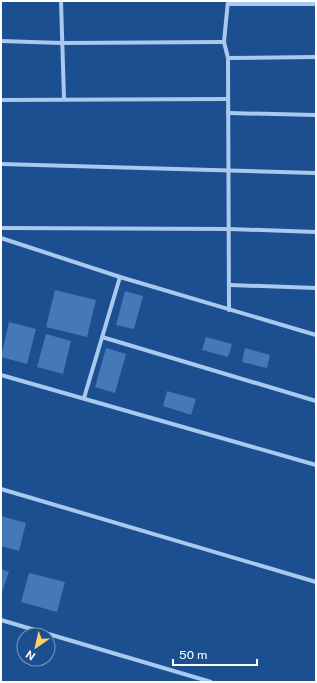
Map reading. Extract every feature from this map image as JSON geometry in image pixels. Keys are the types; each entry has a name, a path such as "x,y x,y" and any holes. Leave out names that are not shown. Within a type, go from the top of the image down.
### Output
{"street":[{"path":"61,1 64,98"},
{"path":"229,310 228,58 224,42 228,2 316,4"},
{"path":"1,41 62,43 224,42"},
{"path":"228,58 316,58"},
{"path":"1,100 64,98 228,99"},
{"path":"228,113 316,115"},
{"path":"1,164 316,173"},
{"path":"1,228 229,229 316,232"},
{"path":"1,238 120,277 316,335"},
{"path":"84,398 120,277"},
{"path":"230,285 316,288"},
{"path":"102,337 316,400"},
{"path":"1,375 316,465"},
{"path":"1,489 316,582"},
{"path":"1,620 211,682"}],"building":[{"path":"55,290 96,300 87,337 46,327"},
{"path":"125,291 143,296 134,329 116,325"},
{"path":"9,322 36,329 27,364 1,357"},
{"path":"46,334 71,341 63,374 37,367"},
{"path":"206,337 232,344 228,357 202,350"},
{"path":"106,348 126,354 115,393 95,387"},
{"path":"245,348 270,355 267,368 242,362"},
{"path":"167,391 196,399 191,415 163,406"},
{"path":"1,516 26,523 19,551 1,546"},
{"path":"1,569 9,572 1,595"},
{"path":"29,573 65,582 57,612 21,602"}]}
